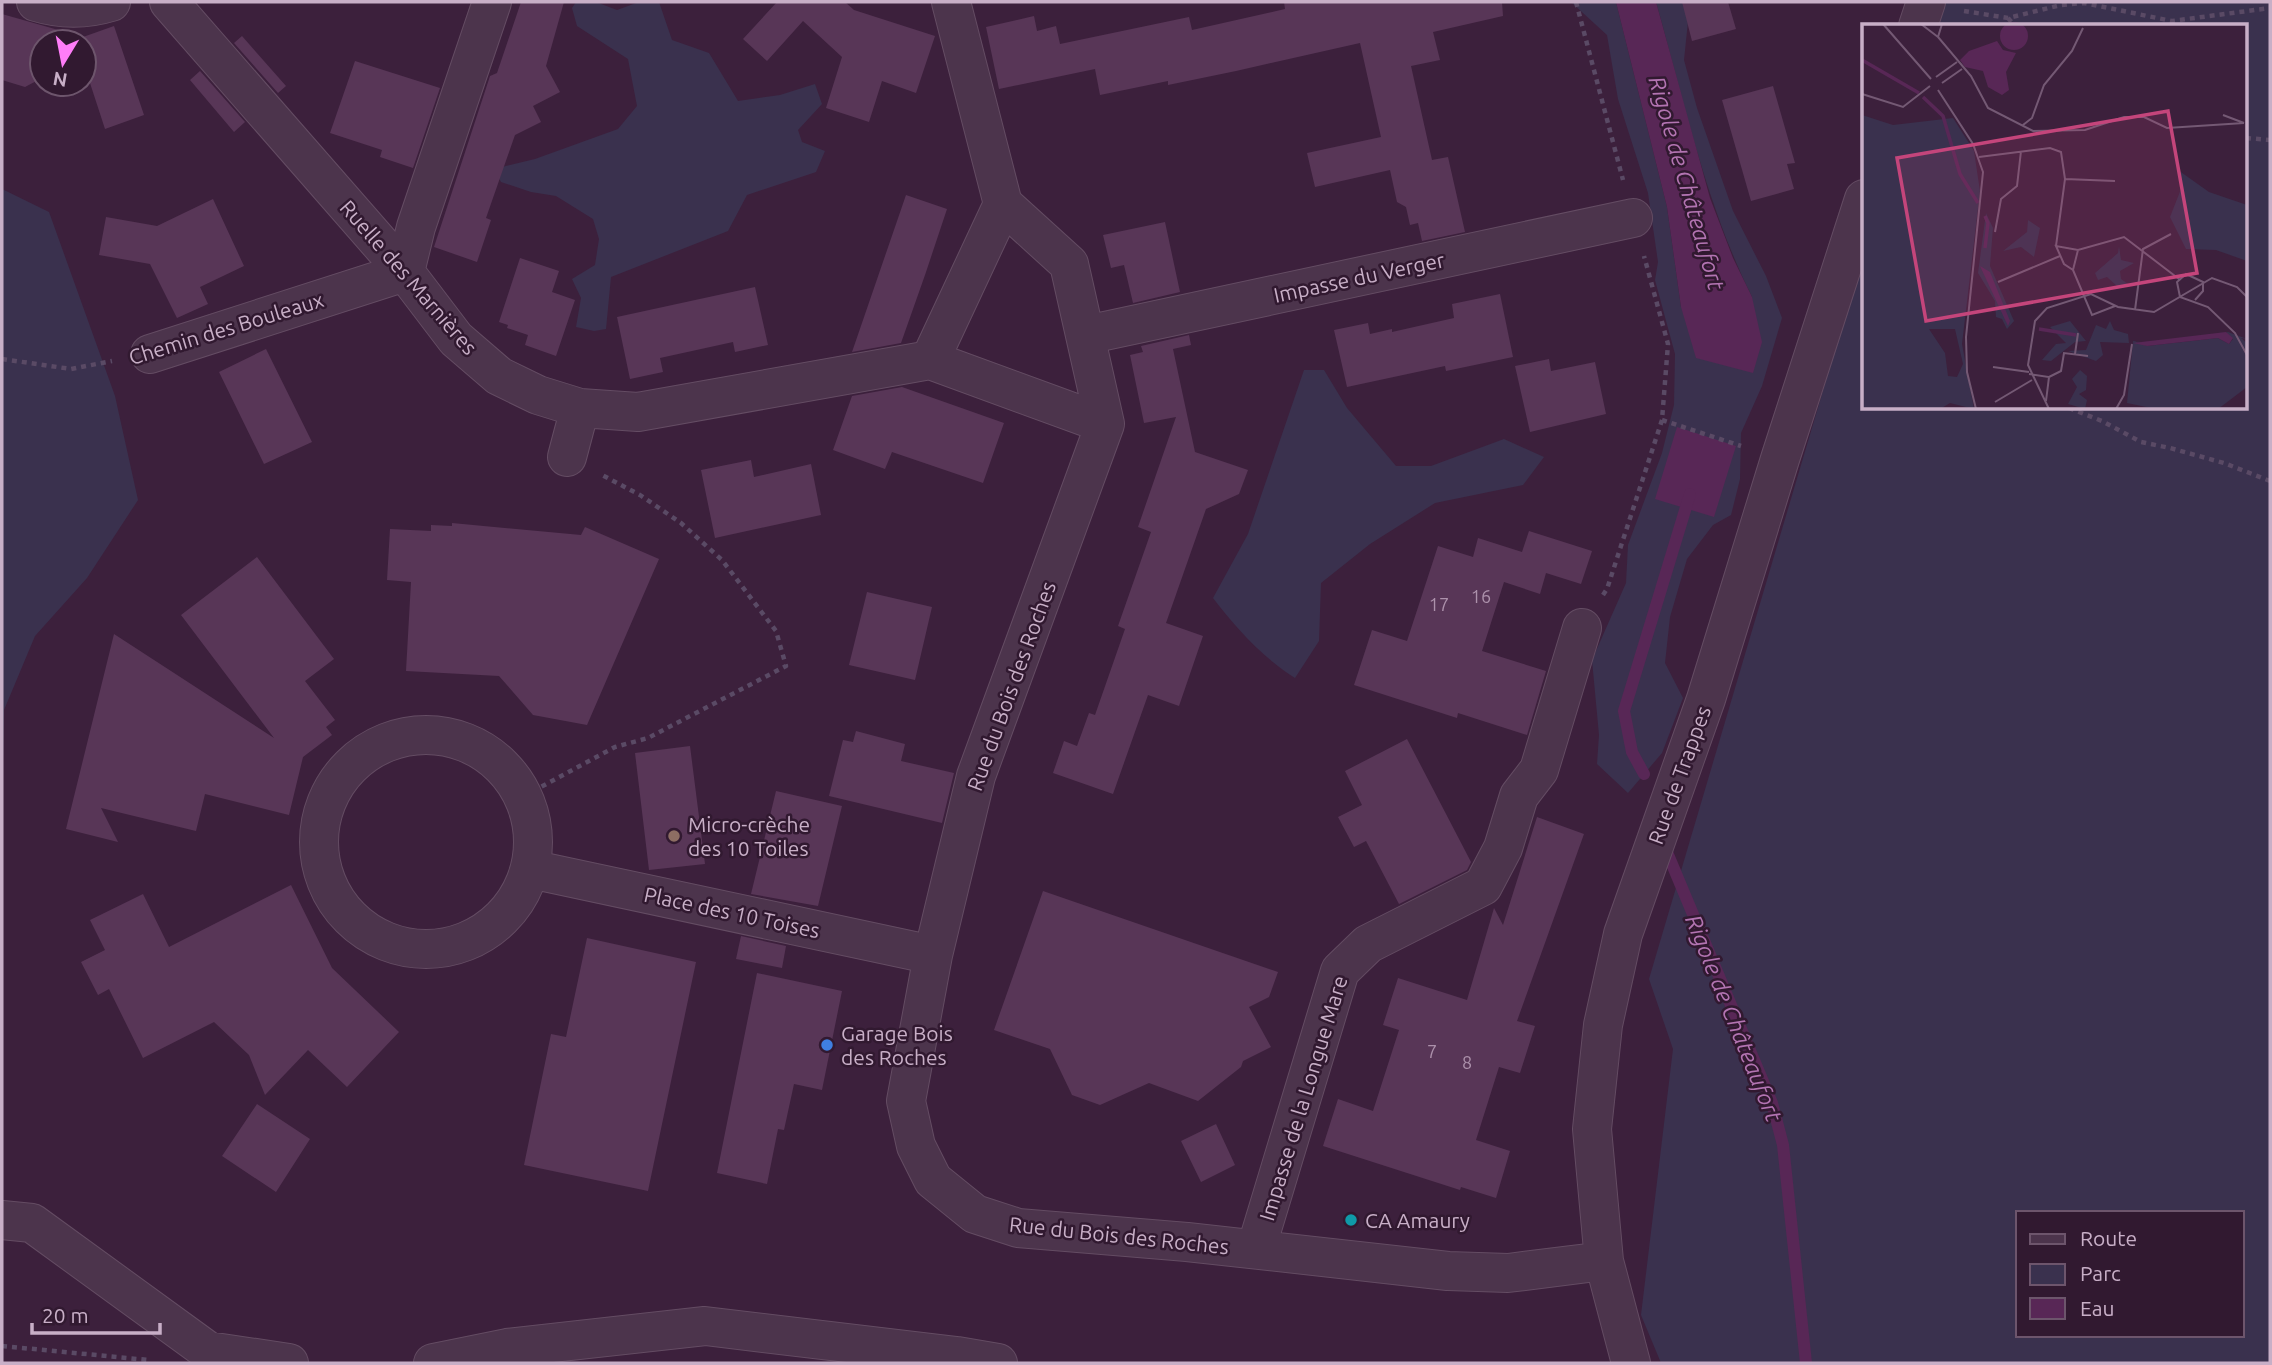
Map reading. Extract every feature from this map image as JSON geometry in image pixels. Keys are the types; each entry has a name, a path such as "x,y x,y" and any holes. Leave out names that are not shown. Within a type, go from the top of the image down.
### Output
{"street":[{"path":"36,2 56,8 90,8 111,2"},
{"name":"Ruelle des Marnières","path":"169,2 405,272 456,339 499,376 537,396 580,408 638,412 930,360"},
{"path":"405,272 416,227 492,2"},
{"path":"951,2 1003,204 1069,264 1105,424"},
{"path":"1919,24 1926,2"},
{"path":"1003,204 930,360 1105,424"},
{"name":"Rue de Trappes","path":"1631,1363 1604,1261 1592,1129 1603,1025 1620,947 1706,699 1862,205"},
{"name":"Impasse du Verger","path":"1086,335 1633,218"},
{"name":"Chemin des Bouleaux","path":"150,355 405,272"},
{"path":"567,457 580,408"},
{"name":"Rue du Bois des Roches","path":"1105,424 976,776 933,955 906,1101 916,1146 933,1180 975,1214 1018,1228 1256,1249 1448,1271 1508,1273 1604,1261"},
{"name":"Impasse de la Longue Mare","path":"1256,1249 1340,971 1368,944 1483,886 1503,848 1519,796 1539,770 1582,628"},
{"path":"407,735 442,735 476,746 504,767 524,796 534,832 530,869 516,902 492,928 460,944 425,950 390,944 359,927 335,901 321,868 318,833 326,799 345,769 373,747 407,735"},
{"name":"Place des 10 Toises","path":"530,869 933,955"},
{"path":"2,1220 32,1223 208,1351 289,1363"},
{"path":"433,1363 507,1348 705,1326 998,1363"}],"path":[{"path":"2013,24 2008,18 2061,5 2084,3 2172,21 2270,8"},
{"path":"2248,138 2270,140"},
{"name":"Chemin des Bouleaux","path":"2,359 71,369 150,355"},
{"path":"2074,410 2102,421 2141,442 2170,447 2270,481"},
{"path":"1582,628 1607,589 1662,420 1780,459"},
{"path":"524,796 615,747 648,738 786,666 776,631 722,560 681,523 640,495 567,457"},
{"path":"2,1346 152,1361"}],"green space":[{"path":"576,2 596,2 617,10 639,2 659,2 672,40 709,53 738,101 780,95 815,84 822,104 798,130 802,142 825,151 816,172 747,195 728,231 611,277 606,329 594,331 576,327 581,298 572,279 595,265 599,239 593,219 556,196 531,192 501,182 494,169 535,159 618,129 637,106 628,59 577,26 572,8"},
{"path":"1571,2 1616,2 1667,207 1681,307 1752,297 1709,189 1656,2 1690,2 1684,60 1697,108 1733,211 1766,276 1782,318 1762,386 1741,433 1740,479 1731,515 1713,525 1687,559 1670,617 1665,663 1683,698 1662,753 1628,793 1597,764 1599,735 1592,660 1626,583 1628,545 1662,453 1674,405 1675,354 1655,280 1658,262 1648,193 1618,99 1607,35"},
{"path":"1938,2 2270,2 2270,1363 1661,1363 1641,1315 1673,1049 1649,979 1862,259 1862,410 2248,410 2248,24 1932,24"},
{"path":"2,189 49,212 115,396 138,500 87,578 35,636 4,710 2,815"},
{"path":"1304,370 1324,370 1347,408 1396,466 1431,466 1504,439 1544,457 1523,485 1435,503 1370,544 1321,583 1319,641 1295,678 1251,642 1213,598 1248,534"}],"water":[{"path":"1616,2 1656,2 1710,198 1733,258 1752,297 1762,342 1753,373 1696,358 1681,307 1667,207"},
{"path":"1677,427 1736,446 1714,517 1655,499"}],"building":[{"path":"521,2 564,2 546,66 560,92 533,106 541,122 515,135 486,218 491,220 477,262 434,247 490,76 497,73"},
{"path":"777,2 845,2 854,10 935,36 916,93 882,81 869,122 826,108 842,57 803,21 767,61 743,39"},
{"path":"1284,2 1502,2 1503,16 1433,32 1440,60 1411,66 1432,160 1448,157 1465,232 1422,241 1418,223 1410,225 1406,207 1397,202 1390,170 1315,187 1307,153 1381,137 1360,43 1168,85 1168,81 1100,95 1095,69 999,89 986,27 1034,16 1037,31 1056,26 1060,44 1189,17 1192,30 1285,9"},
{"path":"1682,2 1728,2 1736,29 1692,41"},
{"path":"2,14 51,28 28,28 28,85 25,87 2,80"},
{"path":"114,26 144,115 105,129 95,98 98,98 98,32"},
{"path":"242,36 286,86 278,93 234,43"},
{"path":"355,61 440,88 413,168 380,157 382,150 330,133"},
{"path":"200,71 245,122 234,132 190,80"},
{"path":"1773,86 1795,163 1787,164 1794,189 1751,201 1722,100"},
{"path":"906,195 947,209 925,275 901,343 852,352"},
{"path":"213,199 244,266 200,287 208,304 177,318 150,264 99,255 106,217 157,226"},
{"path":"1165,222 1180,292 1133,303 1124,265 1111,268 1103,235"},
{"path":"520,258 559,271 552,292 575,300 556,356 525,345 528,335 507,328 508,325 499,322"},
{"path":"755,287 768,345 735,352 733,342 660,358 663,372 630,379 617,317"},
{"path":"1500,294 1513,357 1446,371 1445,366 1347,387 1334,330 1368,323 1370,334 1392,329 1392,332 1454,318 1452,304"},
{"path":"1189,335 1191,345 1173,349 1195,452 1248,470 1239,494 1206,509 1166,623 1203,636 1179,706 1148,695 1113,794 1053,773 1064,741 1077,746 1089,713 1095,715 1125,629 1118,626 1151,532 1138,527 1176,417 1144,423 1130,355 1143,352 1141,346"},
{"path":"266,349 312,442 264,464 219,372"},
{"path":"1549,359 1551,371 1595,362 1606,414 1530,432 1515,366"},
{"path":"902,387 1004,423 983,483 892,452 885,469 833,450 852,396"},
{"path":"751,460 754,477 811,464 821,515 715,538 701,470"},
{"path":"452,523 581,535 585,527 659,559 587,725 533,715 499,676 406,671 411,582 387,580 390,529 431,531 431,525 452,526"},
{"path":"1529,531 1592,551 1581,584 1546,573 1540,594 1504,582 1482,651 1546,671 1527,735 1458,713 1457,718 1354,685 1372,630 1407,641 1438,546 1473,557 1478,538 1522,552"},
{"path":"257,557 334,659 305,681 335,720 326,727 332,735 303,757 289,815 205,794 196,831 101,808 118,842 66,829 114,634 274,738 181,615"},
{"path":"867,592 932,607 915,680 849,665"},
{"path":"856,731 905,744 901,761 954,773 942,823 829,796 843,740 853,742"},
{"path":"1407,739 1471,862 1467,870 1399,904 1366,841 1354,847 1338,817 1362,805 1345,771"},
{"path":"690,746 705,864 649,870 635,753"},
{"path":"776,791 842,806 818,906 751,894"},
{"path":"1537,817 1584,834 1517,1021 1535,1026 1520,1073 1499,1067 1476,1140 1510,1151 1496,1198 1461,1187 1460,1190 1323,1146 1338,1099 1373,1111 1399,1030 1383,1025 1398,978 1467,1000 1494,908 1503,925"},
{"path":"291,885 332,968 399,1032 347,1087 308,1050 265,1095 249,1055 214,1022 143,1058 109,989 98,995 81,962 105,950 90,920 143,894 169,947"},
{"path":"1043,891 1278,972 1269,997 1249,1007 1271,1047 1243,1061 1241,1067 1198,1101 1149,1083 1100,1105 1072,1095 1050,1049 994,1030"},
{"path":"741,936 786,946 782,968 736,959"},
{"path":"587,938 696,962 648,1191 524,1165 551,1034 566,1037"},
{"path":"757,973 842,991 822,1090 794,1084 784,1130 778,1129 767,1184 717,1173"},
{"path":"257,1104 310,1139 276,1192 222,1156"},
{"path":"1216,1124 1235,1165 1201,1182 1181,1141"}],"waterway":[{"name":"Rigole de Châteaufort","path":"1644,774 1632,752 1624,711 1690,494"},
{"name":"Rigole de Châteaufort","path":"1664,845 1772,1103 1783,1145 1806,1363"}],"place":[{"name":"Micro-crèche des 10 Toiles","path":"674,836"},
{"name":"Garage Bois des Roches","path":"827,1045"},
{"name":"CA Amaury","path":"1351,1220"}]}
